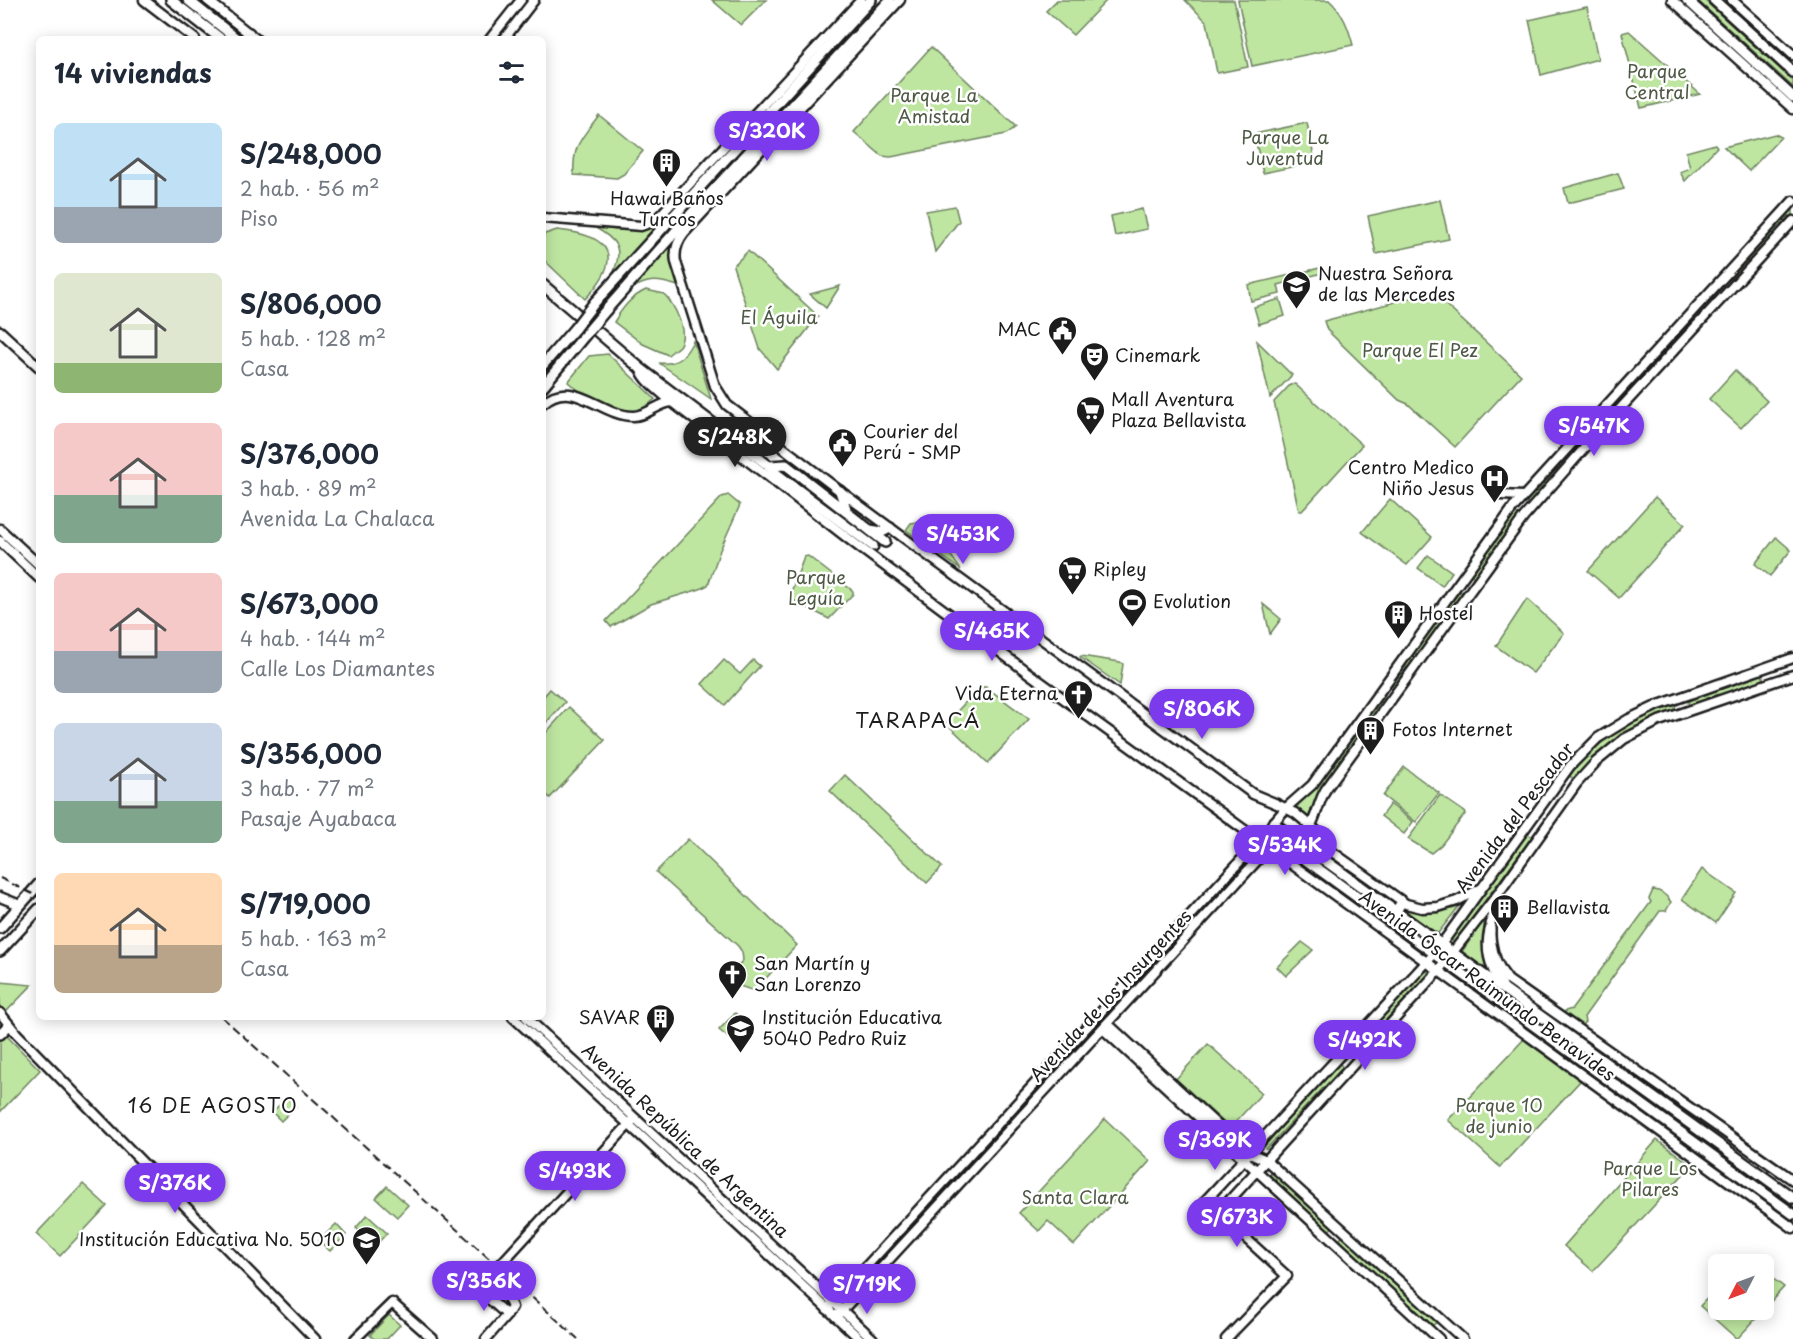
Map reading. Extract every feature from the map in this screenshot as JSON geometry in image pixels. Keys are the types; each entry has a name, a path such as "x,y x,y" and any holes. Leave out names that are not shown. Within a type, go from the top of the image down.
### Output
{"main road":[{"path":"144,0 191,36"},
{"path":"171,0 217,36"},
{"path":"188,0 233,36"},
{"path":"207,0 249,36"},
{"path":"492,36 521,0"},
{"path":"506,36 534,0"},
{"path":"546,218 641,226 650,224 661,216 861,0"},
{"path":"546,361 595,302 872,0"},
{"path":"546,382 606,310 890,0"},
{"path":"773,137 900,0"},
{"path":"1672,0 1793,109"},
{"path":"1687,0 1793,97"},
{"path":"1714,0 1793,72"},
{"path":"1732,0 1793,55"},
{"path":"773,137 780,118"},
{"path":"738,134 757,125"},
{"name":"Avenida Óscar Raimundo Benavides","path":"773,137 682,235 676,249 676,262 720,396 729,407 1253,794 1286,808 1311,826 1319,833 1331,851 1402,902 1413,906 1433,908 1457,901 1480,889"},
{"name":"Avenida de los Insurgentes","path":"830,1305 1286,808 1316,779 1523,496 1793,201"},
{"name":"Avenida de los Insurgentes","path":"839,1314 1235,885 1270,849 1303,836 1311,826 1326,789 1527,513 1793,221"},
{"name":"Avenida Óscar Raimundo Benavides","path":"546,288 640,368 873,546"},
{"path":"0,331 36,364"},
{"name":"Avenida Óscar Raimundo Benavides","path":"640,368 651,384 672,402 774,469 849,514 885,542"},
{"path":"546,400 549,397 564,392 611,411 632,416 672,402"},
{"path":"774,469 781,447"},
{"name":"Avenida Óscar Raimundo Benavides","path":"774,469 824,521 1270,849 1793,1228"},
{"path":"840,491 849,514"},
{"path":"1501,495 1523,496"},
{"path":"1517,504 1527,513"},
{"path":"824,521 842,524"},
{"path":"865,527 876,532 890,528"},
{"path":"0,529 36,562"},
{"path":"0,542 36,575"},
{"path":"1460,582 1471,590"},
{"name":"Avenida del Pescador","path":"1793,658 1656,706 1604,734 1570,766 1427,963 1205,1201 1218,1213 1438,970 1498,894 1577,783 1596,762 1614,746 1659,721 1793,675"},
{"path":"1269,801 1284,800 1302,794"},
{"path":"1317,810 1319,833"},
{"name":"Avenida Óscar Raimundo Benavides","path":"1269,827 1295,840 1395,912 1438,949"},
{"name":"Avenida Óscar Raimundo Benavides","path":"1269,827 1282,843 1438,949 1583,1060 1594,1062 1793,1198"},
{"path":"1226,876 1235,885"},
{"path":"0,928 36,887"},
{"name":"Avenida Óscar Raimundo Benavides","path":"1498,894 1490,930 1492,948 1501,971 1513,983 1793,1179"},
{"path":"0,897 20,905"},
{"path":"1395,912 1402,902"},
{"path":"0,951 36,912"},
{"path":"1490,930 1488,944 1491,963 1505,991"},
{"name":"Avenida Óscar Raimundo Benavides","path":"1449,957 1505,991 1587,1051 1594,1062 1793,1214"},
{"path":"0,1013 17,1034 315,1339"},
{"name":"Avenida República de Argentina","path":"516,1020 632,1121"},
{"name":"Avenida República de Argentina","path":"529,1020 632,1121 830,1305 860,1339"},
{"path":"1106,1026 1229,1136 1257,1171 1440,1339"},
{"path":"2,1028 17,1034"},
{"path":"1583,1060 1588,1057 1587,1051"},
{"path":"1341,1054 1352,1065"},
{"path":"507,1315 478,1289 632,1121"},
{"path":"1247,1156 1266,1161 1463,1339"},
{"path":"1218,1213 1287,1276 1226,1339"},
{"path":"486,1339 512,1307 512,1303 488,1278"},
{"path":"356,1339 392,1303 433,1339"},
{"name":"Avenida República de Argentina","path":"839,1314 873,1339"}],"green space":[{"path":"712,0 766,0 741,25"},
{"path":"1057,0 1107,0 1073,35 1046,11"},
{"path":"1185,0 1234,0 1248,67 1217,73 1207,22"},
{"path":"1238,0 1329,0 1344,20 1353,45 1252,66"},
{"path":"1697,0 1704,0 1793,81 1793,87"},
{"path":"1587,7 1598,59 1541,75 1529,20"},
{"name":"Parque Central","path":"1629,31 1700,94 1641,108 1622,33"},
{"name":"Parque La Amistad","path":"931,47 1016,127 1006,134 891,157 882,156 854,132"},
{"path":"599,115 643,151 624,174 617,178 574,175 575,156 579,142"},
{"name":"Parque La Juventud","path":"1307,123 1315,162 1263,173 1254,134"},
{"path":"1775,134 1781,137 1749,171 1724,147"},
{"path":"1715,144 1717,147 1685,181 1680,172 1690,168 1686,152"},
{"path":"1618,173 1624,189 1568,203 1564,188"},
{"path":"1440,200 1449,239 1376,254 1368,216"},
{"path":"955,206 959,221 935,252 926,211"},
{"path":"1793,206 1793,217 1732,283 1729,278"},
{"path":"1142,209 1147,229 1115,236 1111,216"},
{"path":"594,227 617,230 655,227 612,276 618,259 616,246 609,236"},
{"path":"557,230 576,233 601,243 607,251 608,260 605,272 585,299 546,262 546,234"},
{"path":"675,242 673,264 678,286 653,281 629,290"},
{"name":"El Águila","path":"748,251 818,316 777,369 760,349 733,266"},
{"path":"1320,268 1322,273 1278,285 1280,294 1251,301 1248,285"},
{"path":"840,286 826,308 810,294"},
{"path":"1715,289 1718,292 1707,306 1705,313 1600,425 1596,421"},
{"path":"646,290 664,294 679,318 682,340 679,346 668,355 643,344 614,322 628,303"},
{"name":"Parque El Pez","path":"1432,292 1521,375 1455,447 1408,404 1399,400 1327,330 1324,321"},
{"path":"1280,299 1285,316 1259,324 1254,307"},
{"path":"693,341 711,399 659,363 671,363 680,359"},
{"path":"1257,341 1292,375 1270,398"},
{"path":"608,354 655,399 640,409 622,410 597,400 568,382 589,356"},
{"path":"1735,370 1767,401 1741,428 1709,399"},
{"path":"1295,384 1362,445 1302,511 1299,511 1274,402 1290,385"},
{"path":"1583,436 1587,441 1530,505 1524,499"},
{"path":"780,465 875,539 872,541 777,468"},
{"path":"728,495 740,505 720,550 708,585 651,604 611,627 606,621 722,497"},
{"path":"1655,497 1685,524 1619,598 1588,571"},
{"path":"1390,499 1432,537 1407,565 1362,532"},
{"path":"1515,512 1519,517 1476,579 1470,574"},
{"path":"918,522 938,537 961,570 906,530 911,523"},
{"path":"1776,537 1791,550 1770,576 1755,564"},
{"path":"1428,555 1452,572 1442,586 1418,568"},
{"name":"Parque Leguía","path":"808,556 853,591 853,594 829,619 789,598 804,557"},
{"path":"1460,591 1464,594 1397,688 1392,685 1406,668 1406,663"},
{"path":"1527,599 1564,633 1533,673 1496,646"},
{"path":"1263,604 1281,619 1270,634"},
{"path":"1080,657 1123,664 1120,685"},
{"path":"724,660 740,674 753,660 760,666 725,705 702,684"},
{"path":"1762,674 1764,680 1690,706 1688,703 1689,700"},
{"path":"980,687 986,687 1029,719 988,763 946,723"},
{"path":"550,689 565,702 546,723 546,694"},
{"path":"1383,694 1385,698 1376,709 1373,720 1321,791 1309,818 1293,805"},
{"path":"1674,704 1676,710 1632,729 1596,755 1574,779 1568,775 1591,751 1616,732"},
{"path":"569,707 605,740 550,798 546,794 546,733"},
{"path":"1404,767 1439,793 1416,822 1383,796"},
{"path":"845,775 942,867 927,883 830,791"},
{"path":"1440,795 1466,813 1441,845 1431,853 1408,839"},
{"path":"1390,804 1413,822 1404,834 1381,816"},
{"path":"1525,832 1532,837 1454,942 1448,938"},
{"path":"688,839 797,945 754,991 725,981 743,960 738,946 656,872"},
{"path":"1259,845 1264,848 942,1197 938,1193"},
{"path":"1298,847 1587,1054 1586,1059 1292,848"},
{"path":"1702,869 1736,893 1716,923 1682,899"},
{"path":"1653,890 1664,894 1671,902 1666,911 1660,911 1584,1017 1585,1022 1580,1027 1565,1016 1565,1011 1572,1009 1651,902 1649,899"},
{"path":"1464,900 1435,937 1400,912 1404,907 1419,913 1434,912"},
{"path":"1484,920 1483,949 1494,980 1461,953"},
{"path":"1302,942 1313,950 1286,976 1277,967"},
{"path":"1425,969 1429,974 1351,1057 1379,1018"},
{"path":"0,982 32,985 5,1013 0,1006"},
{"path":"735,1013 745,1022 730,1039 719,1030"},
{"path":"6,1035 40,1070 0,1112 0,1041"},
{"name":"Parque 10 de junio","path":"1524,1039 1581,1080 1500,1167 1448,1120"},
{"path":"1208,1044 1262,1093 1230,1128 1176,1079"},
{"path":"1337,1062 1342,1066 1341,1069 1266,1149 1264,1147"},
{"path":"287,1098 296,1106 281,1121 272,1112"},
{"name":"Santa Clara","path":"1105,1119 1150,1161 1074,1245 1048,1221 1039,1231 1019,1213"},
{"name":"Parque Los Pilares","path":"1657,1140 1692,1165 1593,1271 1564,1246"},
{"path":"1274,1170 1334,1226 1327,1232 1268,1178"},
{"path":"83,1184 107,1206 60,1256 36,1234"},
{"path":"387,1186 408,1205 397,1217 376,1198"},
{"path":"937,1195 940,1199 856,1291 853,1287"},
{"path":"367,1215 387,1233 375,1246 356,1228"},
{"path":"336,1224 346,1235 330,1251 319,1241"},
{"path":"1346,1235 1437,1317 1437,1322 1433,1325 1428,1323 1343,1244 1340,1240"},
{"path":"1774,1280 1784,1287 1774,1298"},
{"path":"1708,1298 1708,1313 1700,1306"},
{"path":"389,1315 400,1325 387,1339 374,1339 370,1335"},
{"path":"1716,1320 1755,1320 1737,1339"}],"railway":[{"path":"0,878 36,896"},
{"path":"225,1020 578,1339"}],"place":[{"name":"Hawai Baños Turcos","path":"667,188"},
{"name":"Nuestra Señora de las Mercedes","path":"1297,310"},
{"name":"MAC","path":"1062,356"},
{"name":"Cinemark","path":"1094,382"},
{"name":"Mall Aventura Plaza Bellavista","path":"1090,436"},
{"name":"Courier del Perú - SMP","path":"842,468"},
{"name":"Centro Medico Niño Jesus","path":"1495,504"},
{"name":"Ripley","path":"1072,596"},
{"name":"Evolution","path":"1132,628"},
{"name":"Hostel","path":"1398,640"},
{"name":"Vida Eterna","path":"1079,720"},
{"name":"Fotos Internet","path":"1371,756"},
{"name":"Bellavista","path":"1505,934"},
{"name":"San Martín y San Lorenzo","path":"733,1000"},
{"name":"SAVAR","path":"661,1044"},
{"name":"Institución Educativa 5040 Pedro Ruiz","path":"741,1054"},
{"name":"Institución Educativa No. 5010","path":"366,1266"}],"district":[{"name":"TARAPACÁ","path":"918,721"},
{"name":"16 DE AGOSTO","path":"213,1106"}]}
